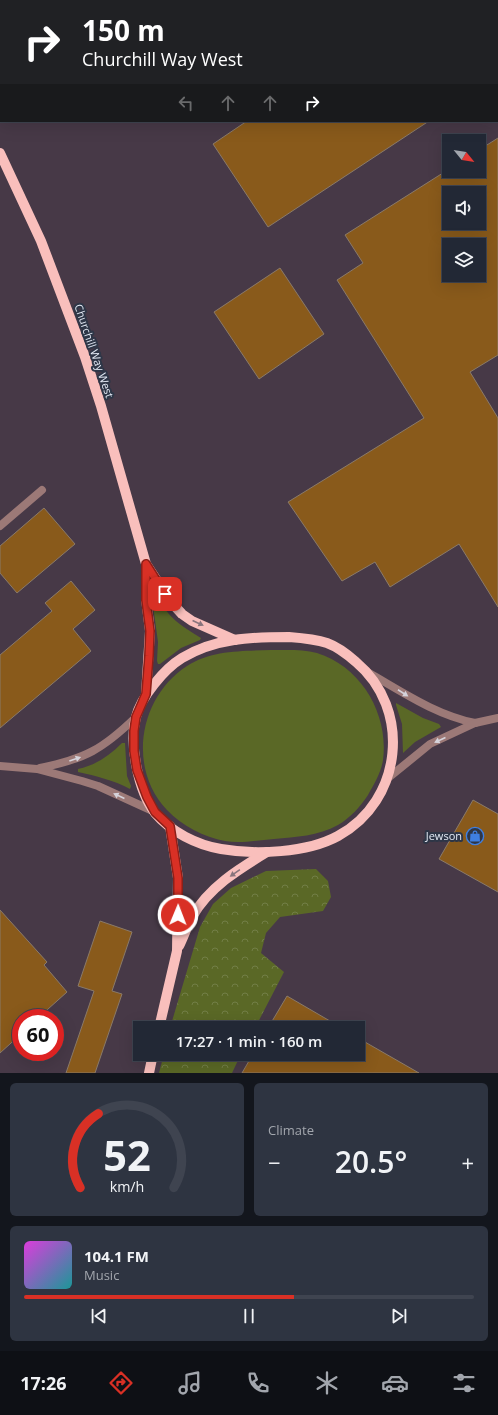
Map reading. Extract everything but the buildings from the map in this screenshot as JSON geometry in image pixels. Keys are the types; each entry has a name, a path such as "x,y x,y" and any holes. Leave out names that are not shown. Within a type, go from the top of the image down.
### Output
{"main road":[{"name":"Churchill Way West","path":"0,152 41,242 85,358 101,406 146,564 146,600 150,631 146,694"},
{"name":"Churchill Way West","path":"146,564 167,596 182,614 192,621 235,640"},
{"name":"Churchill Way West","path":"289,637 325,642 349,655 369,673 377,684 385,701 391,720 393,735 394,751 387,779 381,793 371,808 352,827 338,836 325,842 298,848 267,852 240,851 199,843 170,826 155,812 142,786 137,770 134,731 136,717 146,694 168,669 180,659 209,645 235,640 248,638 289,637"},
{"name":"Churchill Way West","path":"170,826 178,878 177,951"},
{"name":"Churchill Way West","path":"161,1021 177,951 193,916 217,886 233,873 267,852"},
{"path":"149,1073 152,1061"}],"street":[{"path":"0,526 42,490"},
{"path":"369,673 425,706 458,720 475,723"},
{"path":"37,769 60,764 89,754 113,738 136,717"},
{"path":"387,779 430,744 475,723 498,718"},
{"path":"0,766 37,769 98,786 155,812"}],"shaded area":[{"path":"0,122 498,122 498,1073 0,1073"}],"green space":[{"path":"154,595 176,621 201,638 200,640 181,648 160,664 158,664 157,661 158,642 152,598"},
{"path":"300,650 317,653 333,660 347,669 359,681 377,710 382,726 384,743 382,765 375,783 362,804 347,819 323,832 290,838 250,842 231,842 209,837 179,821 167,810 154,793 146,774 143,754 144,734 149,714 158,696 171,679 187,666 196,661 228,652"},
{"path":"396,703 423,718 439,724 441,727 415,742 403,753 402,724"},
{"path":"122,743 125,743 127,776 131,786 130,789 111,781 78,772 78,769 91,765 102,759"},
{"path":"316,869 328,881 331,897 323,911 280,917 266,933 261,953 284,972 259,1021 172,1021 200,927 213,904 231,888 266,871"},
{"path":"162,1061 238,1061 232,1073 159,1073"}],"place":[{"name":"Jewson","path":"475,836"}],"route":[{"path":"165,594 146,564 146,600 150,631 149,656 146,694 136,717 134,751 137,770 147,797 155,812 170,826 177,863 179,896 178,915"}]}
